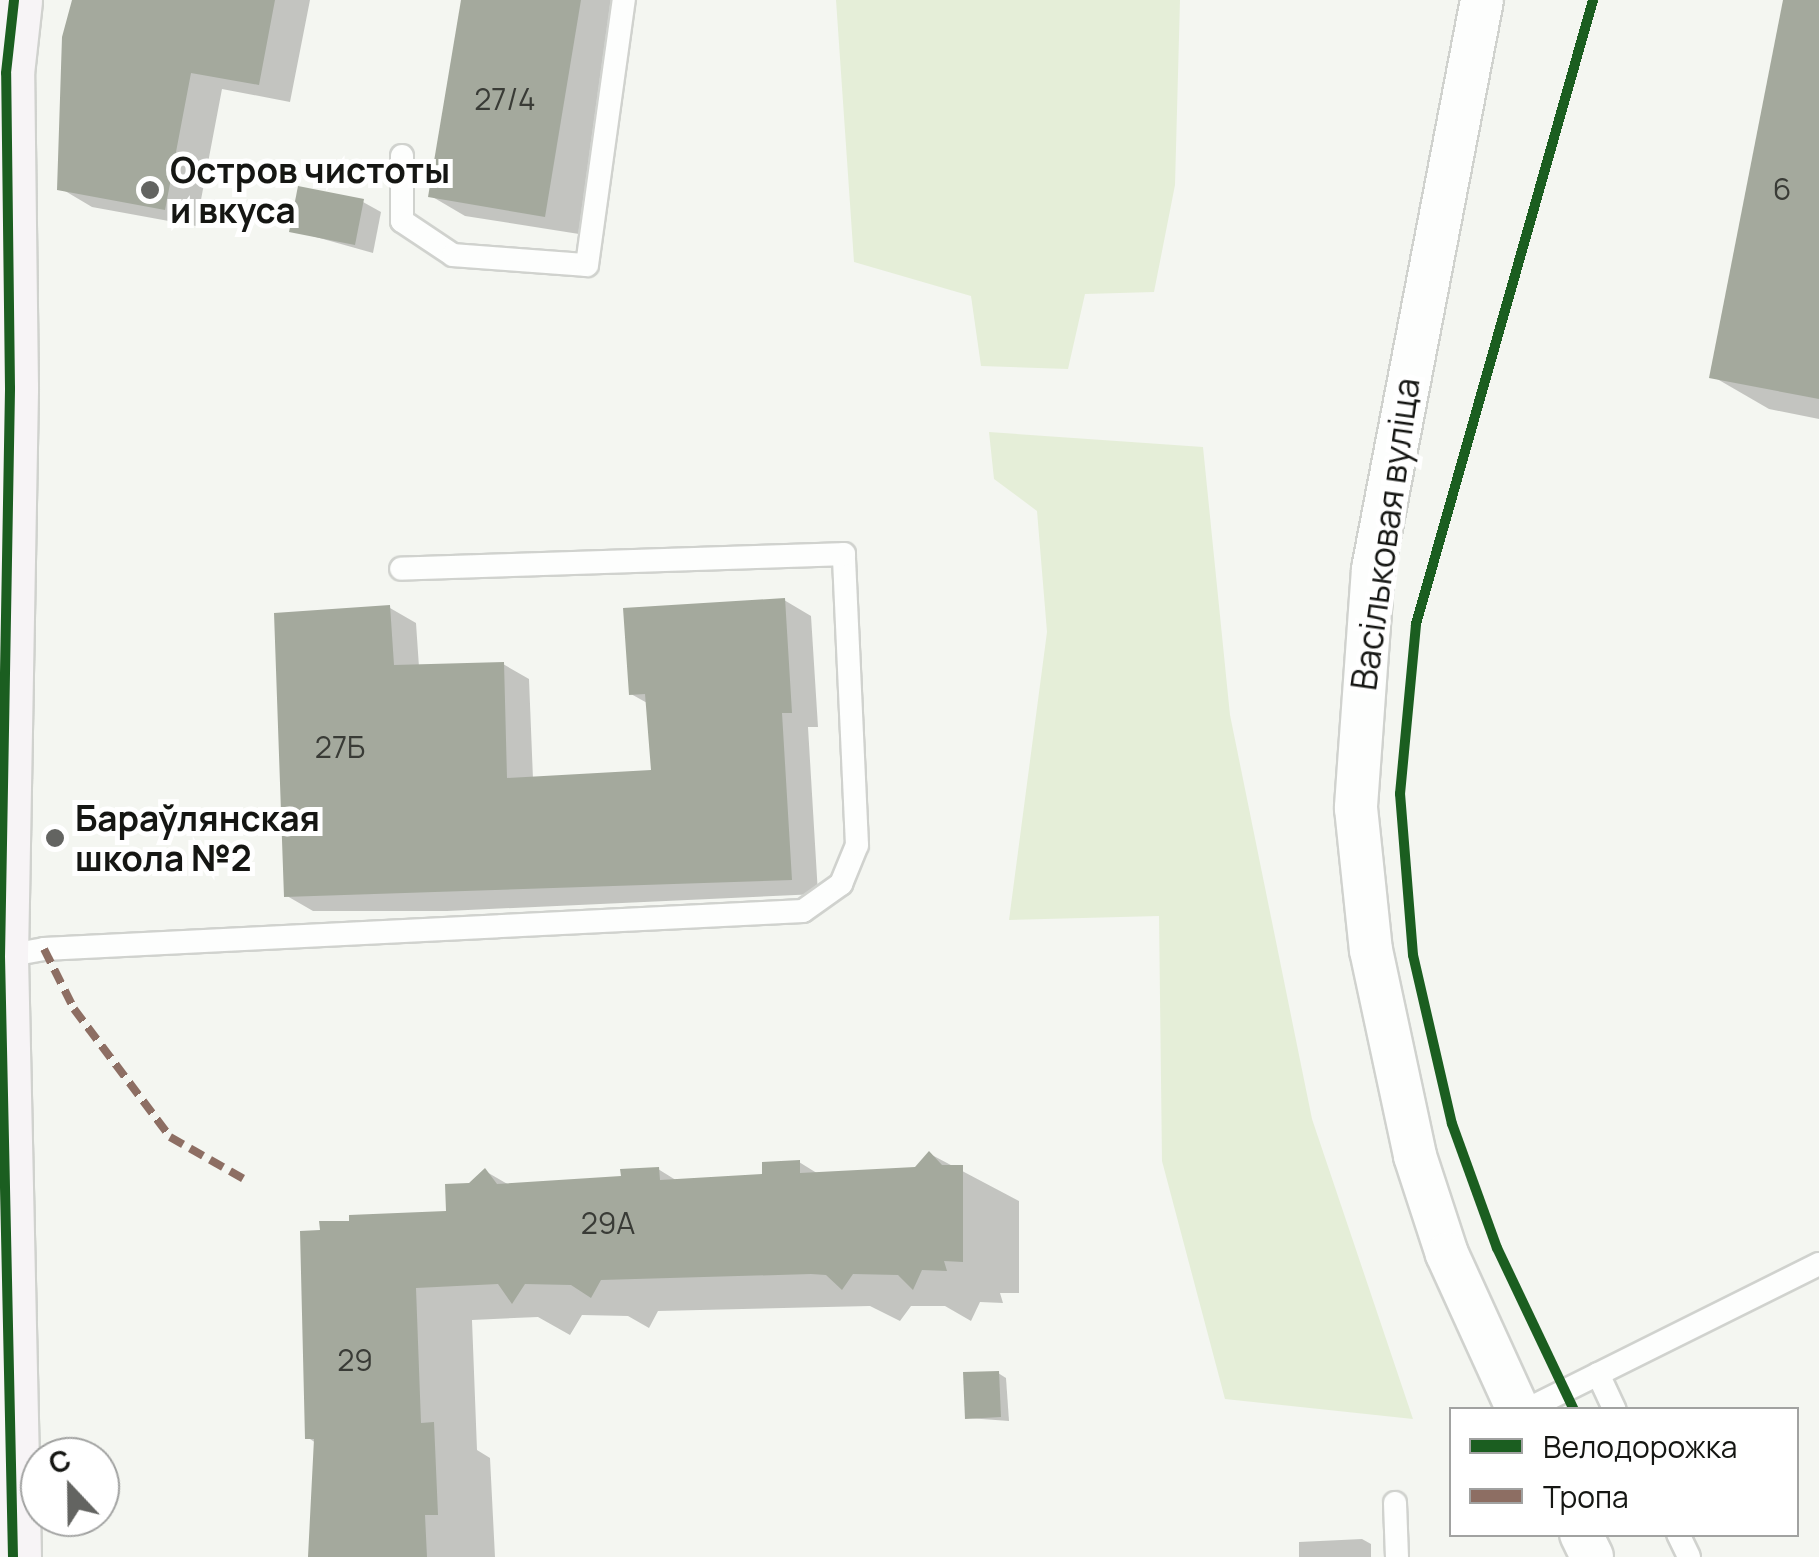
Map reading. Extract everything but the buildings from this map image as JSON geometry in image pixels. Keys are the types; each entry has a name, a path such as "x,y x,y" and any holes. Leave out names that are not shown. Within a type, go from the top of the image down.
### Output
{"street":[{"path":"14,0 6,73 10,388 0,957 14,1557"},
{"name":"Васільковая вуліца","path":"1482,0 1373,570 1356,808 1371,950 1415,1156 1447,1254 1517,1407"}],"lane":[{"path":"402,156 402,221 453,255 587,265 624,0"},
{"path":"0,957 44,949 803,911 841,884 857,845 844,554 401,569"},
{"path":"1532,1407 1819,1264"},
{"path":"1598,1374 1614,1407"},
{"path":"1395,1502 1396,1557"}],"green space":[{"path":"836,0 1180,0 1175,185 1154,292 1085,294 1068,369 981,366 971,296 854,262"},
{"path":"989,432 1203,447 1230,715 1312,1119 1413,1419 1225,1399 1162,1161 1159,916 1009,920 1047,632 1037,511 994,479"}],"marked path":[{"path":"44,949 74,1009 170,1137 244,1179"}],"cycle path":[{"path":"13,1557 0,957 10,388 6,73 14,0"},
{"path":"1573,1407 1497,1248 1452,1124 1413,955 1400,794 1416,624 1593,0"}],"place":[{"name":"Остров чистоты и вкуса","path":"150,190"},
{"name":"Бараўлянская школа №2","path":"55,838"}]}
